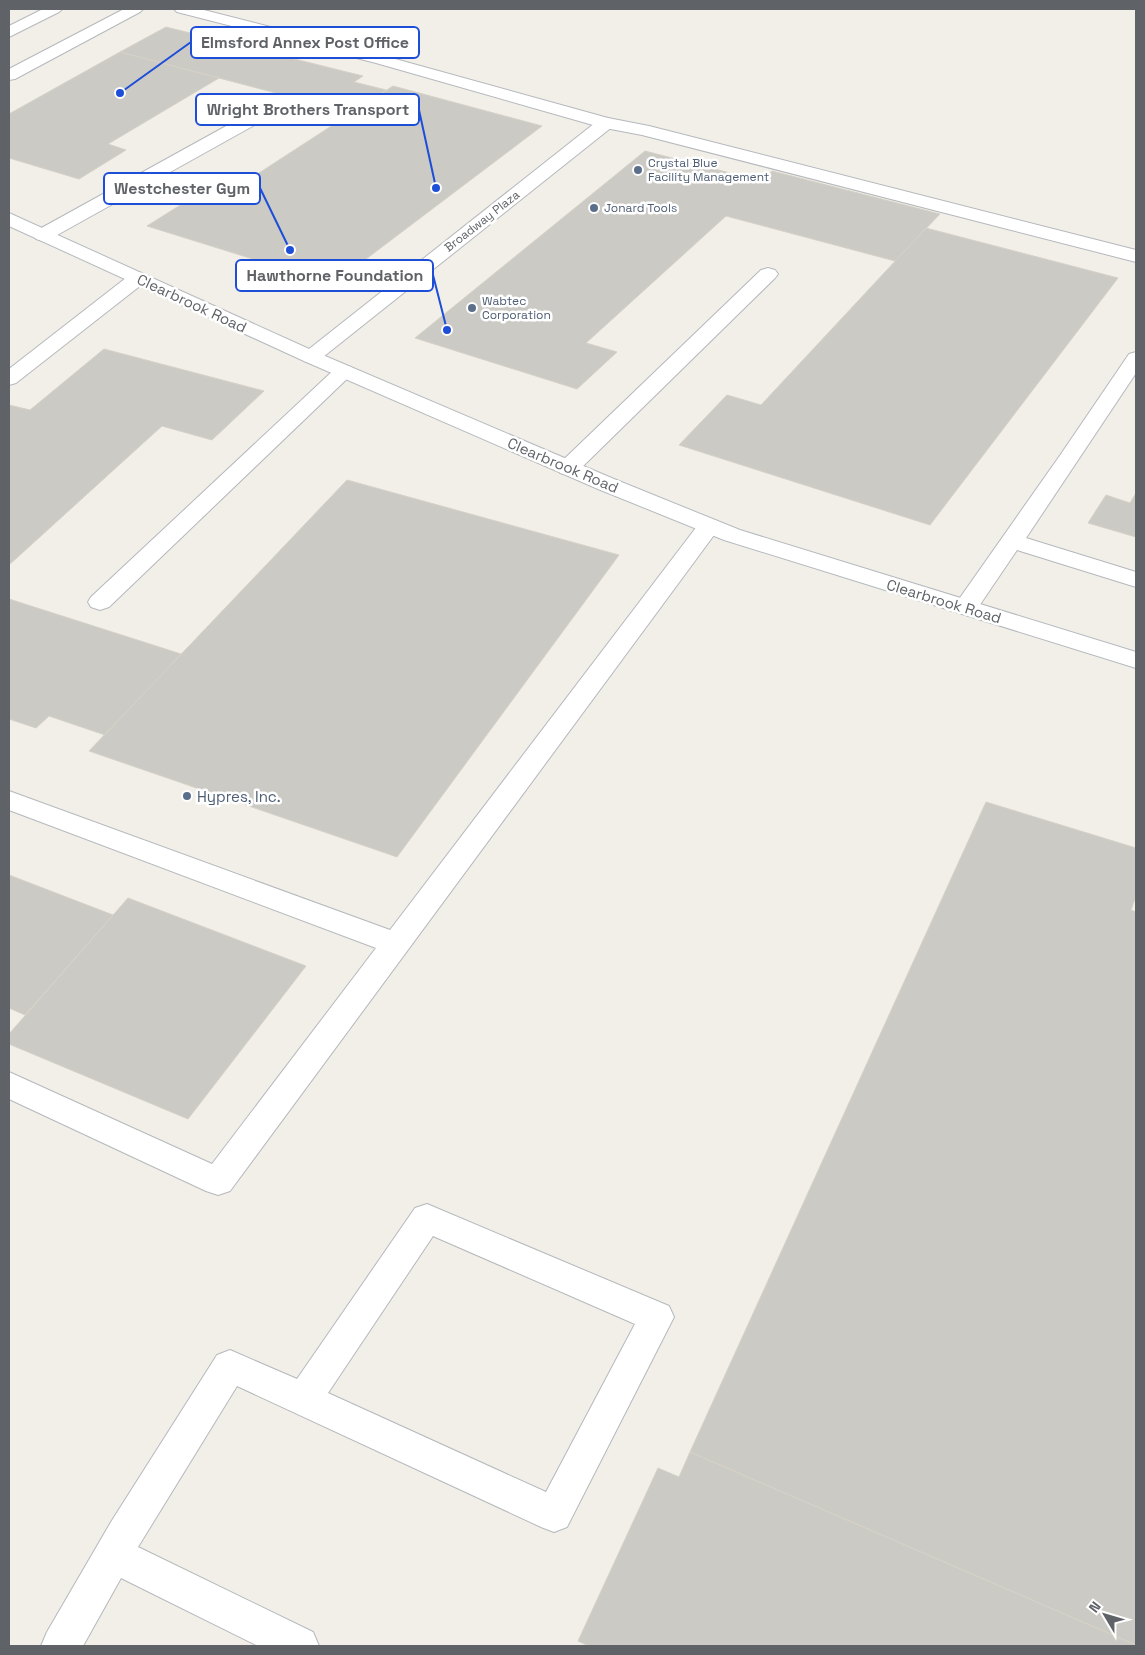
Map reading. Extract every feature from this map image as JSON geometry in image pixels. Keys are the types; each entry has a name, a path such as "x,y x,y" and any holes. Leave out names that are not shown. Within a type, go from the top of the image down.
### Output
{"street":[{"path":"9,75 135,9"},
{"path":"182,9 382,60 606,123 643,130 1136,256"},
{"path":"9,32 46,10"},
{"path":"43,235 254,118"},
{"name":"Broadway Plaza","path":"311,357 606,123"},
{"name":"Clearbrook Road","path":"9,218 311,357 568,468 709,526 732,535 1136,660"},
{"path":"568,468 768,274"},
{"path":"9,379 138,278"},
{"path":"966,607 1136,358"},
{"path":"100,602 344,371"},
{"path":"9,1085 218,1181 709,526"},
{"path":"1012,541 1136,580"},
{"path":"9,800 396,944"},
{"path":"61,1646 112,1554 230,1366 304,1400 554,1514 657,1317 427,1218 304,1400"},
{"path":"112,1554 299,1646"}],"building":[{"path":"166,27 363,76 354,82 386,90 352,113 120,52"},
{"path":"120,52 219,78 108,144 126,150 79,179 9,158 9,114"},
{"path":"393,86 542,126 333,284 147,226 201,192 222,197"},
{"path":"645,151 761,181 772,171 940,214 895,261 726,216 586,343 617,352 577,389 415,338"},
{"path":"926,228 1118,278 930,525 679,445 727,395 761,405"},
{"path":"104,349 264,391 212,440 162,426 9,565 9,405 30,410"},
{"path":"347,480 619,555 397,857 89,751"},
{"path":"1136,493 1136,537 1088,523 1106,495 1130,503"},
{"path":"9,599 181,654 105,735 49,716 36,728 9,719"},
{"path":"986,802 1136,848 1136,896 1131,910 1136,912 1136,1645 690,1452"},
{"path":"9,875 113,915 25,1015 9,1008"},
{"path":"128,898 306,966 188,1119 9,1044 9,1034"},
{"path":"690,1452 1136,1646 589,1646 578,1641 658,1468 679,1477"}],"place":[{"name":"Elmsford Annex Post Office","path":"120,93"},
{"name":"Crystal Blue Facility Management","path":"638,170"},
{"name":"Wright Brothers Transport","path":"436,188"},
{"name":"Jonard Tools","path":"594,208"},
{"name":"Westchester Gym","path":"290,250"},
{"name":"Wabtec Corporation","path":"472,308"},
{"name":"Hawthorne Foundation","path":"447,330"},
{"name":"Hypres, Inc.","path":"187,796"}]}
